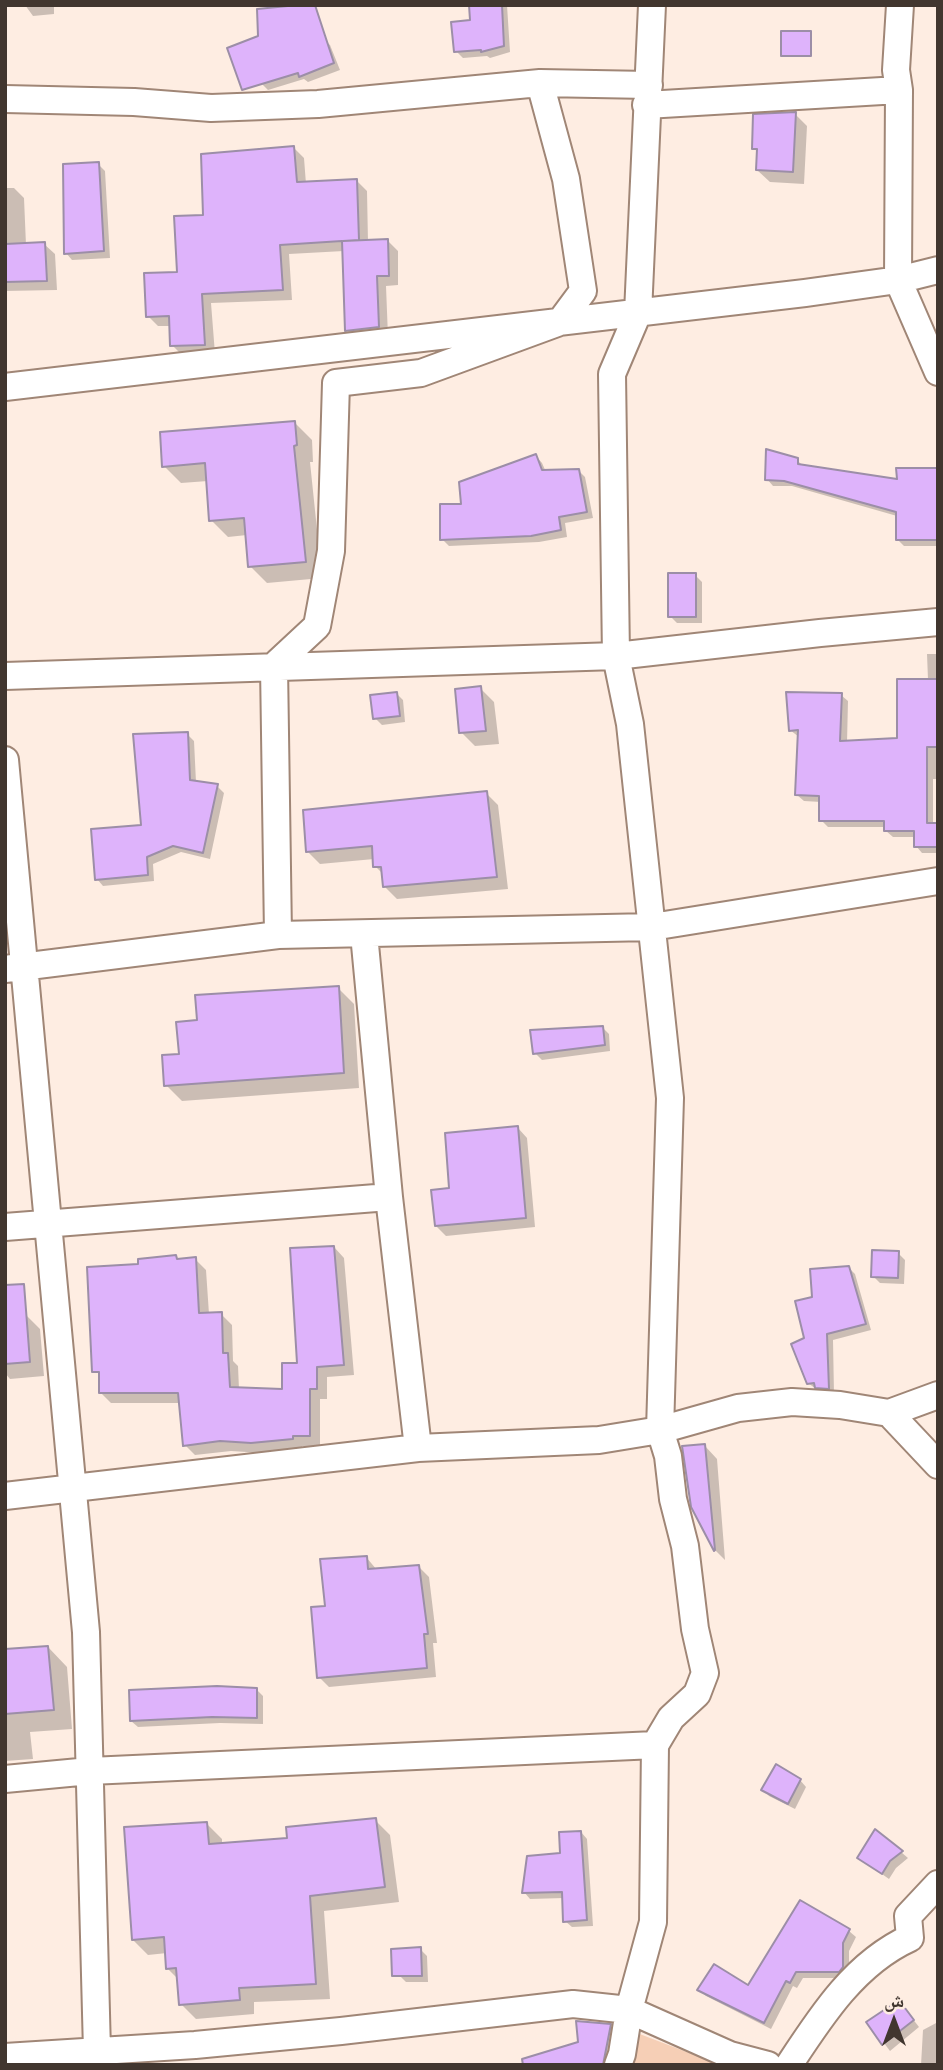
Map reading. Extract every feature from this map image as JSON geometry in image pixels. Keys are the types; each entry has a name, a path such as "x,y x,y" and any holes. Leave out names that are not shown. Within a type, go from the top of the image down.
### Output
{"street":[{"path":"618,2065 629,2010 653,1922 655,1745 671,1718 697,1694 705,1673 695,1629 685,1546 673,1499 668,1456 660,1430 670,1098 630,724 616,656 612,374 638,313 652,5"},
{"path":"900,5 895,69 899,90 898,280 938,372"},
{"path":"278,935 274,666 317,626 331,551 336,383 421,373 560,322 583,291 566,179 540,83"},
{"path":"5,99 134,102 211,108 318,104 540,83 648,95 899,90"},
{"path":"5,387 638,313 898,280 938,270"},
{"path":"5,676 616,656 938,622"},
{"path":"5,760 15,968 49,1222 86,1632 95,2058"},
{"path":"15,968 278,935 652,928 938,881"},
{"path":"363,934 418,1448"},
{"path":"5,1227 390,1197"},
{"path":"5,1496 418,1448 598,1440 660,1430 738,1408 792,1402 840,1405 890,1413 938,1395"},
{"path":"890,1413 938,1465"},
{"path":"5,1779 90,1771 655,1745"},
{"path":"789,2065 819,2019 866,1965 891,1947 910,1938 908,1916 938,1884"},
{"path":"5,2057 95,2058 573,2004 629,2010 711,2047 768,2065"}],"shaded area":[{"path":"637,2033 721,2065 625,2065"}],"building":[{"path":"315,5 334,63 299,77 298,73 242,90 227,48 258,36 257,9"},
{"path":"469,5 502,5 504,46 481,52 454,52 451,22 470,20"},
{"path":"781,31 811,31 811,56 781,56"},
{"path":"796,112 793,172 756,170 757,149 752,149 753,114"},
{"path":"294,146 297,182 357,179 359,240 343,241 388,239 389,276 377,276 379,327 345,331 342,241 280,245 283,290 202,294 205,345 170,346 169,316 146,317 144,273 177,272 174,216 203,215 201,154"},
{"path":"99,162 104,251 64,254 63,164"},
{"path":"45,242 47,281 5,282 5,244"},
{"path":"295,421 297,445 294,446 306,562 248,567 244,518 209,521 205,463 162,467 160,432"},
{"path":"766,449 798,458 798,464 897,479 896,468 938,468 938,540 896,540 896,512 784,481 765,480"},
{"path":"536,454 542,470 579,469 587,512 559,517 561,530 531,536 440,540 440,504 461,504 459,482"},
{"path":"668,573 696,573 696,617 668,617"},
{"path":"897,679 938,679 938,747 927,747 927,823 938,823 938,847 914,847 914,831 884,831 884,821 819,821 819,796 795,795 798,730 789,731 786,692 842,693 840,741 897,738"},
{"path":"481,686 486,731 459,733 455,689"},
{"path":"397,692 400,716 373,719 370,695"},
{"path":"188,732 190,780 218,784 203,853 173,846 147,857 148,875 95,880 91,829 141,825 133,734"},
{"path":"487,791 497,877 383,887 381,867 373,867 372,846 306,852 303,810"},
{"path":"339,986 344,1073 164,1086 162,1055 179,1054 176,1022 197,1020 195,995"},
{"path":"603,1026 605,1045 533,1054 530,1030"},
{"path":"518,1126 526,1218 435,1226 431,1190 449,1188 445,1133"},
{"path":"334,1246 344,1365 317,1367 317,1389 310,1389 310,1436 251,1443 220,1441 183,1446 178,1393 99,1393 99,1372 92,1372 87,1267 138,1264 138,1259 176,1255 177,1259 196,1257 199,1313 222,1312 223,1353 228,1353 230,1387 282,1389 282,1363 297,1363 290,1248"},
{"path":"872,1250 899,1251 898,1278 871,1277"},
{"path":"849,1266 866,1324 827,1334 829,1389 815,1388 814,1383 807,1384 791,1344 804,1338 795,1301 812,1297 810,1269"},
{"path":"24,1284 30,1362 5,1364 5,1285"},
{"path":"705,1444 714,1551 691,1507 682,1446"},
{"path":"367,1556 368,1569 419,1565 428,1634 424,1634 427,1668 317,1678 311,1607 325,1606 320,1559"},
{"path":"48,1646 54,1710 5,1714 5,1649"},
{"path":"217,1686 257,1688 257,1718 130,1721 129,1690"},
{"path":"776,1764 801,1779 788,1804 761,1790"},
{"path":"376,1818 385,1887 310,1896 316,1984 239,1988 240,2000 179,2005 176,1968 166,1969 164,1937 132,1940 124,1827 207,1822 209,1844 287,1838 286,1827"},
{"path":"875,1829 903,1851 890,1861 882,1874 857,1858"},
{"path":"581,1831 587,1920 563,1922 562,1892 522,1893 527,1856 560,1853 559,1832"},
{"path":"800,1900 850,1929 843,1943 843,1967 839,1972 796,1972 790,1983 786,1981 764,2023 697,1990 714,1964 748,1985"},
{"path":"421,1947 422,1976 392,1976 391,1949"},
{"path":"899,2000 914,2020 882,2045 866,2022"},
{"path":"576,2021 611,2024 603,2065 523,2065 522,2059 578,2042"}]}
